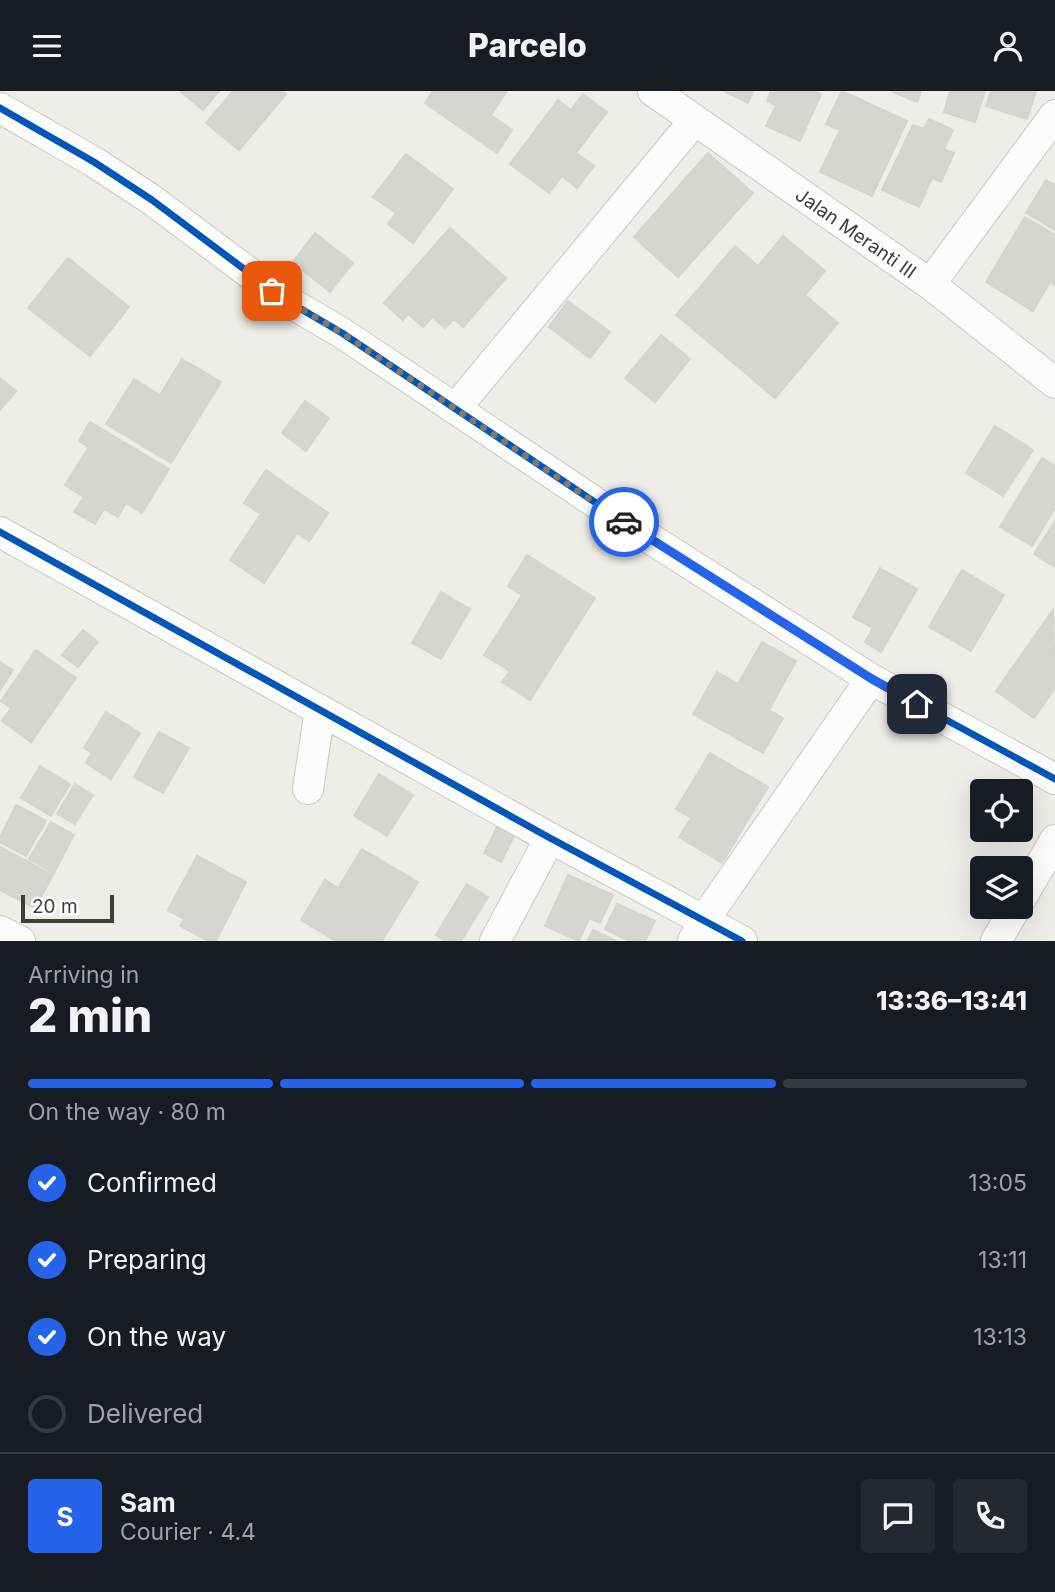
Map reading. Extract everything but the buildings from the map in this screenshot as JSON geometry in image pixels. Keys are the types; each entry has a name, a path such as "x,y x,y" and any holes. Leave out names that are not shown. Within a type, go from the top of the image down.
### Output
{"street":[{"name":"Jalan Meranti III","path":"653,91 930,284 1055,383"},
{"path":"0,108 94,162 152,200 276,293 342,333 632,527 872,679 1055,779"},
{"path":"930,284 1055,115"},
{"path":"455,409 694,121"},
{"path":"0,532 550,838 698,931 742,941"},
{"path":"698,931 872,679"},
{"path":"307,789 320,710"},
{"path":"495,941 550,838"},
{"path":"1033,878 1055,841"},
{"path":"996,941 1009,919"},
{"path":"0,931 19,941"}],"cycle path":[{"path":"0,108 94,162 152,200 284,299 342,333 632,527 871,679 1055,779"},
{"path":"0,532 550,838 742,941"}],"way so far":[{"path":"272,291 342,333 624,522"}],"route":[{"path":"624,522 872,679 917,704"}]}
